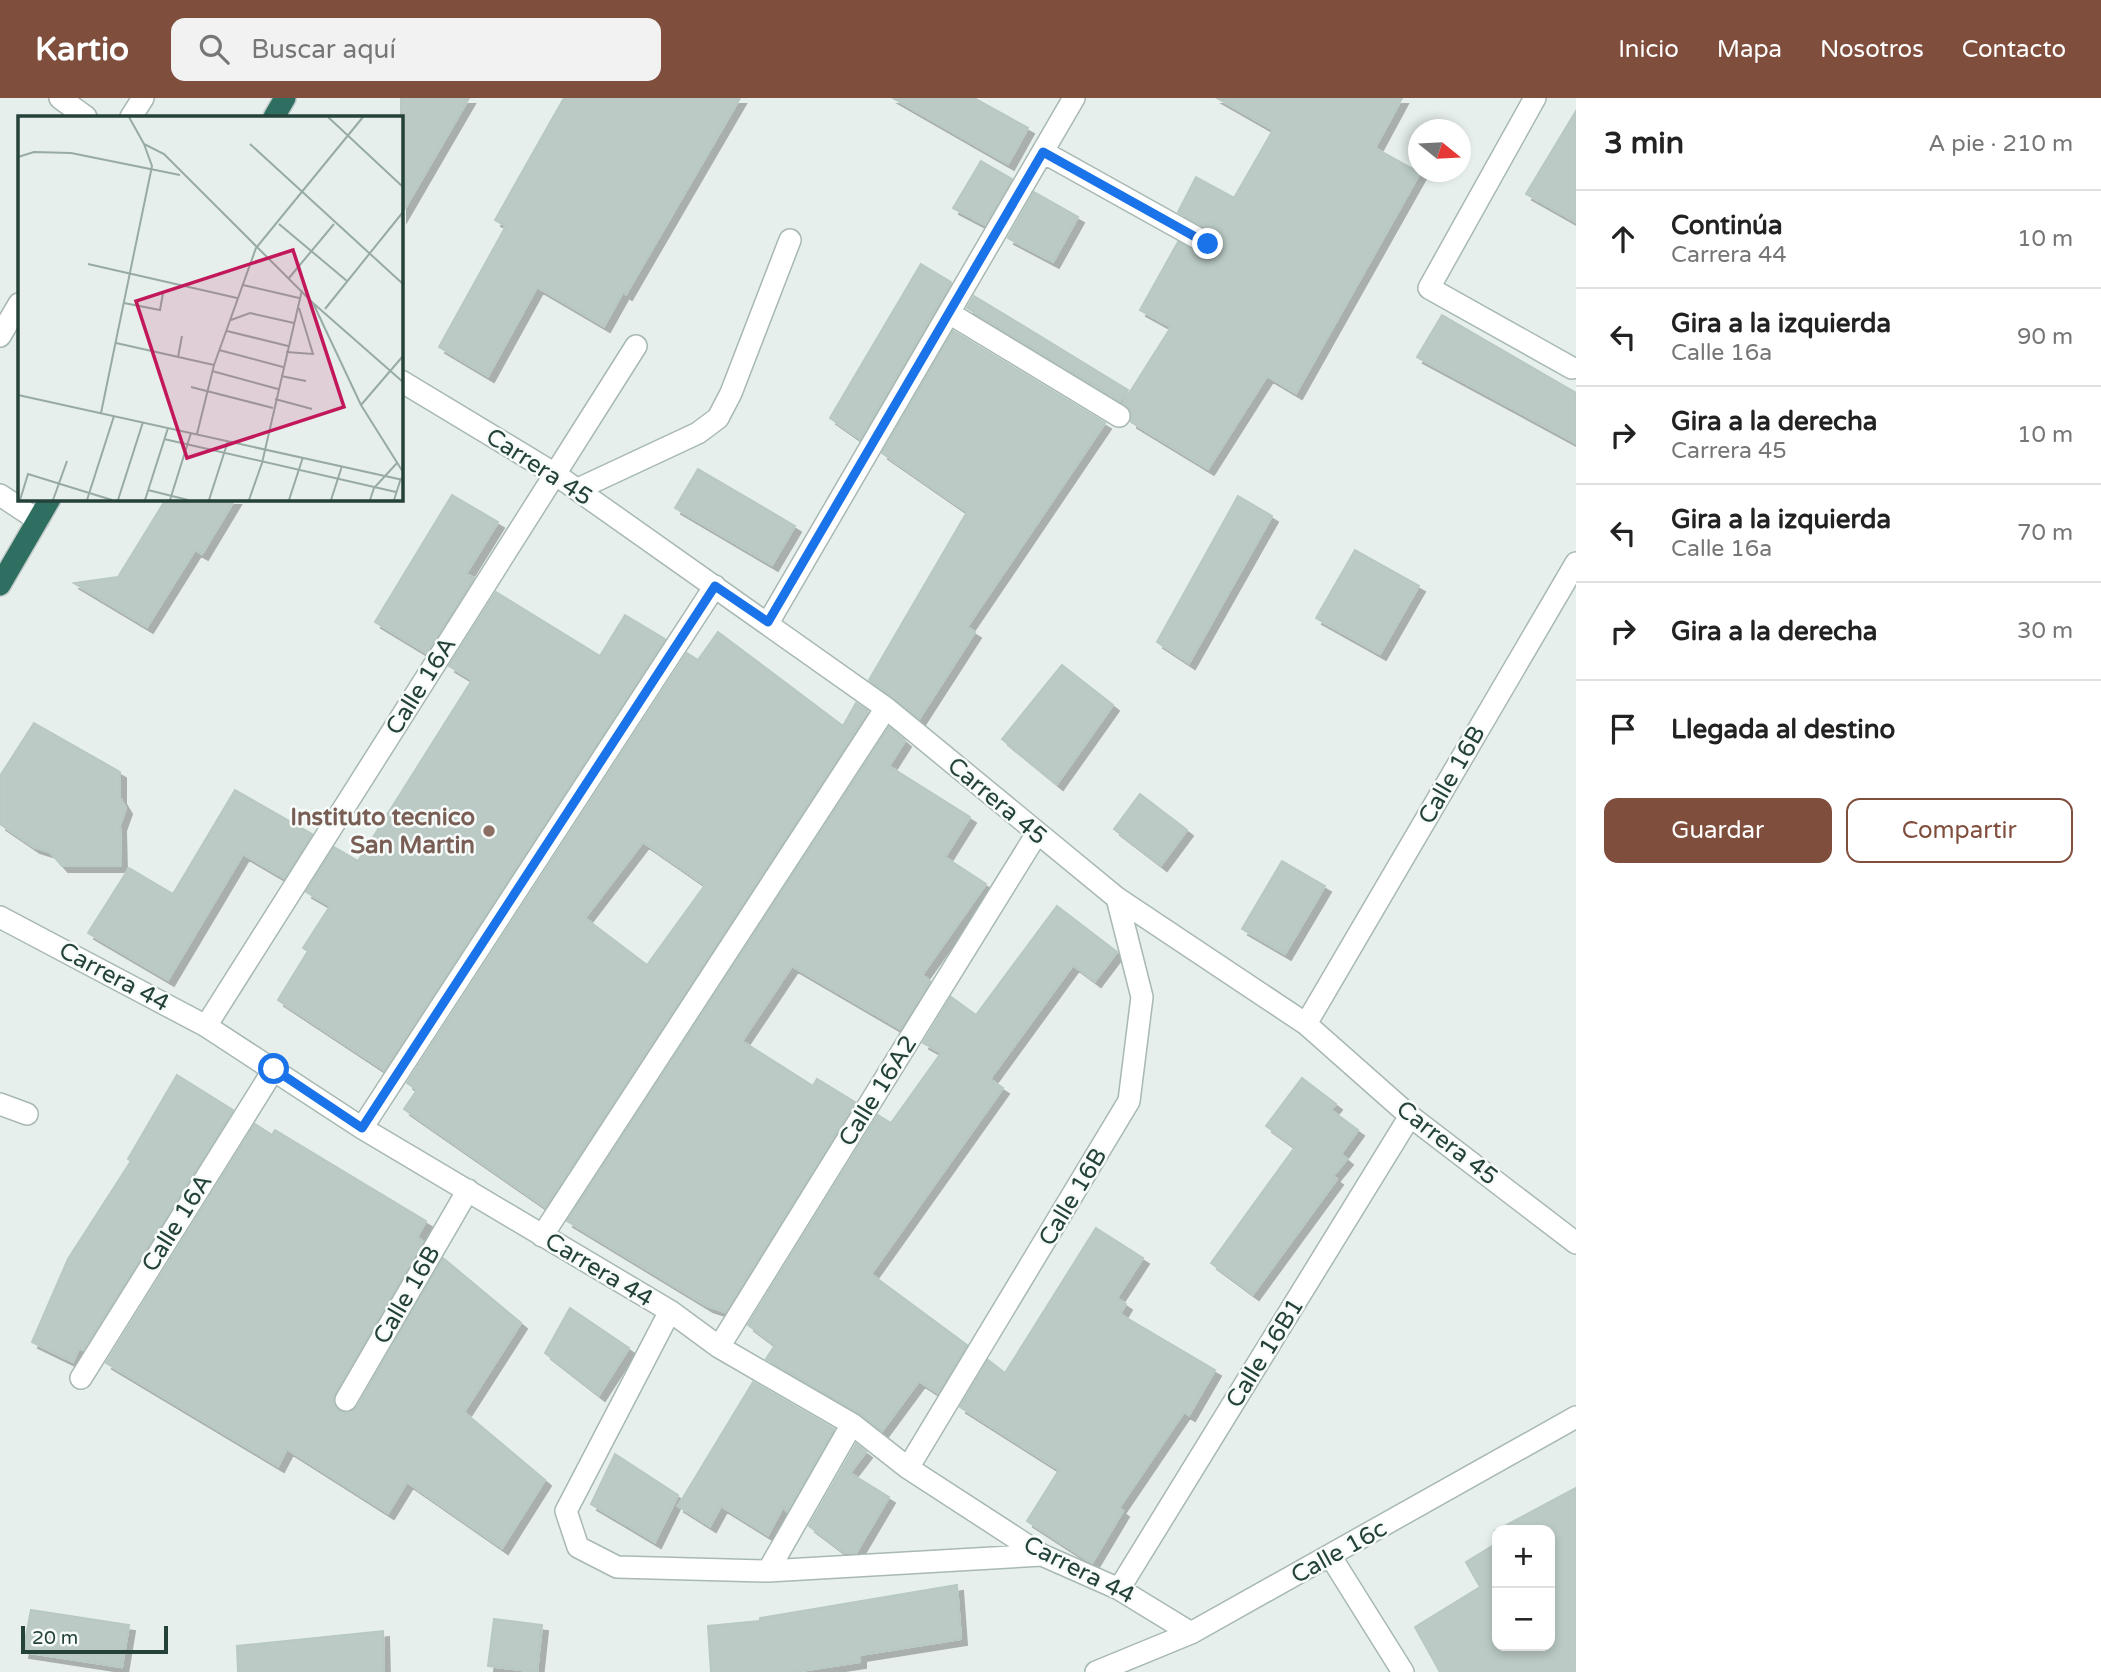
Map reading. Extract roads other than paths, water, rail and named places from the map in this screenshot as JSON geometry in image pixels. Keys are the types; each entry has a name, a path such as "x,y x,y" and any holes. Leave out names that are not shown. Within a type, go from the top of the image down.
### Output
{"highway":[{"path":"275,116 285,98"},
{"path":"0,585 49,500"}],"street":[{"path":"60,98 85,116"},
{"path":"132,116 143,98"},
{"path":"768,622 1074,98"},
{"path":"1535,98 1429,288 1572,368"},
{"path":"1043,152 1208,244"},
{"path":"578,489 698,433 718,418 731,393 790,240"},
{"path":"0,336 18,306"},
{"path":"949,313 1119,416"},
{"name":"Calle 16A","path":"206,1026 636,346"},
{"name":"Carrera 45","path":"402,382 578,489 886,708 1036,835 1117,898 1306,1024 1410,1116 1576,1243"},
{"path":"0,495 38,520"},
{"name":"Calle 16B","path":"1306,1024 1576,563"},
{"path":"362,1128 715,586"},
{"path":"542,1236 886,708"},
{"name":"Calle 16A2","path":"719,1347 1036,835"},
{"name":"Calle 16B","path":"908,1468 1129,1101 1142,997 1117,898"},
{"name":"Carrera 44","path":"0,917 206,1026 362,1128 670,1311 719,1347 852,1424 908,1468 1042,1555 1119,1589 1191,1633"},
{"name":"Calle 16A","path":"81,1378 274,1069"},
{"path":"0,1104 27,1114"},
{"name":"Calle 16B1","path":"1119,1589 1410,1116"},
{"name":"Calle 16B","path":"346,1400 468,1190"},
{"path":"670,1311 566,1511 578,1547 617,1567 768,1571 1042,1555"},
{"name":"Calle 16c","path":"1096,1672 1191,1633 1331,1557 1576,1417"},
{"path":"768,1571 852,1424"},
{"path":"1331,1557 1403,1672"}],"place":[{"name":"Instituto tecnico San Martin","path":"489,831"}]}
